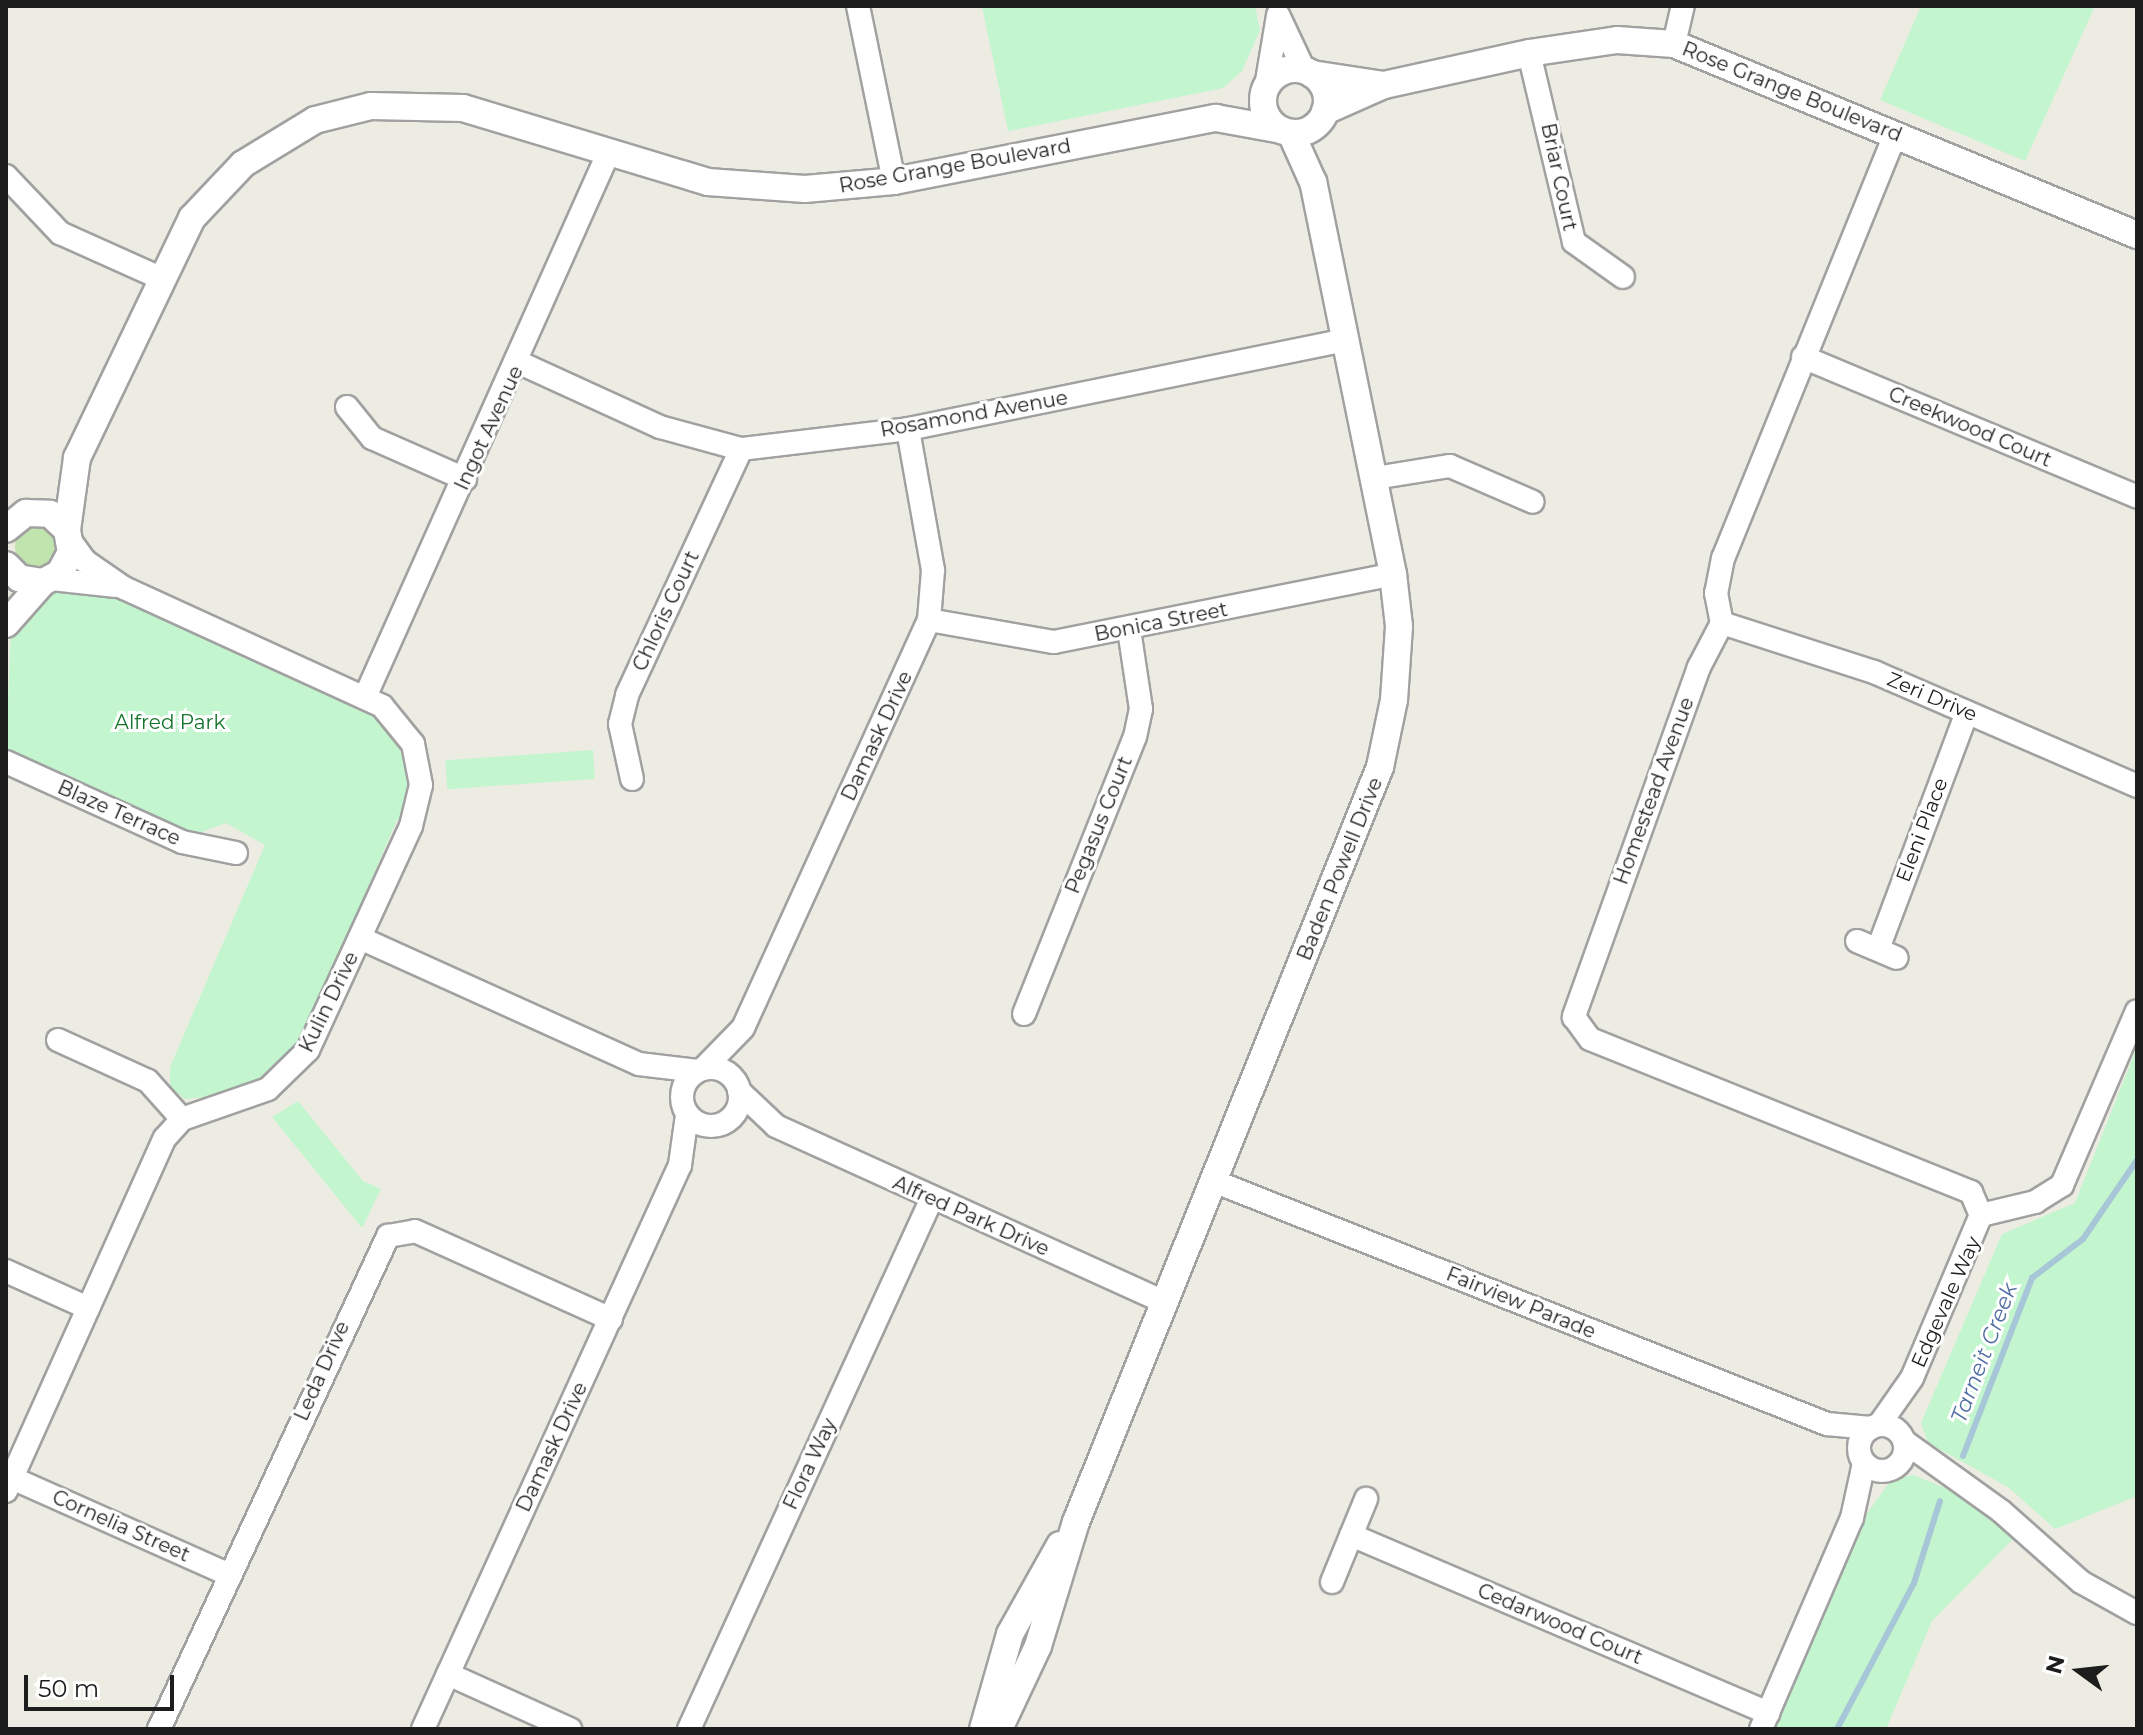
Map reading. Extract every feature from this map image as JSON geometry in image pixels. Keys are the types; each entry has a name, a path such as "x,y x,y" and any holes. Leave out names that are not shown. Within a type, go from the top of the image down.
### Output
{"street":[{"path":"858,6 894,181"},
{"path":"1674,44 1683,6"},
{"path":"1277,10 1308,72 1324,87 1324,114 1287,131 1266,114 1266,89 1277,10"},
{"name":"Rose Grange Boulevard","path":"1324,114 1384,85 1529,53 1617,40 1674,44 2137,235"},
{"name":"Briar Court","path":"1529,53 1574,242 1623,277"},
{"path":"1266,89 1278,74 1308,72"},
{"name":"Rose Grange Boulevard","path":"1308,72 1384,85"},
{"name":"Rose Grange Boulevard","path":"47,581 67,563 77,458 160,278 192,218 243,164 315,120 371,106 463,108 607,156 708,182 805,189 894,181 1216,118 1266,89"},
{"name":"Baden Powell Drive","path":"1313,182 1324,114"},
{"name":"Rose Grange Boulevard","path":"1216,118 1287,131"},
{"name":"Baden Powell Drive","path":"999,1729 1038,1646 1076,1522 1216,1182 1380,767 1399,626 1393,574 1313,182 1287,131"},
{"path":"1722,623 1716,593 1723,558 1895,135"},
{"name":"Ingot Avenue","path":"365,697 520,363 607,156"},
{"path":"6,176 60,233 160,278"},
{"name":"Rosamond Avenue","path":"520,363 660,427 741,449 908,429 1346,340"},
{"name":"Creekwood Court","path":"1803,357 2137,497"},
{"path":"347,407 372,438 465,479"},
{"name":"Damask Drive","path":"737,1086 743,1028 929,620 933,570 908,429"},
{"name":"Chloris Court","path":"632,779 620,724 627,695 741,449"},
{"name":"Rose Grange Boulevard","path":"14,518 77,458"},
{"path":"1375,478 1450,466 1533,502"},
{"path":"14,518 50,514 69,535"},
{"name":"Kulin Drive","path":"69,535 85,561 124,588 365,697 407,733 421,785 416,815 317,1034 291,1071 258,1094 182,1119"},
{"path":"6,565 19,578 47,581"},
{"name":"Bonica Street","path":"929,620 1014,640 1129,630 1393,574"},
{"path":"6,624 47,581"},
{"name":"Kulin Drive","path":"47,581 124,588"},
{"name":"Zeri Drive","path":"1722,623 1801,644 2137,786"},
{"name":"Homestead Avenue","path":"1722,623 1699,667 1574,1017 1590,1039 1971,1192 1981,1215"},
{"name":"Pegasus Court","path":"1024,1014 1135,737 1141,709 1129,630"},
{"name":"Eleni Place","path":"1877,949 1967,712"},
{"name":"Blaze Terrace","path":"6,762 182,842 236,853"},
{"path":"360,938 639,1064 701,1070 737,1086 737,1109 721,1124 684,1108 639,1064"},
{"name":"Edgevale Way","path":"1892,1470 1903,1438 1912,1378 1981,1215 2035,1202 2062,1185 2137,1011"},
{"name":"Damask Drive","path":"701,1070 743,1028"},
{"path":"9,1484 161,1146 182,1119 148,1081 58,1040"},
{"path":"684,1108 685,1083 701,1070"},
{"name":"Alfred Park Drive","path":"737,1086 776,1126 1166,1303"},
{"name":"Damask Drive","path":"423,1729 680,1165 684,1108"},
{"name":"Damask Drive","path":"680,1165 721,1124"},
{"name":"Alfred Park Drive","path":"721,1124 776,1126"},
{"name":"Fairview Parade","path":"1216,1182 1827,1424 1875,1426 1903,1438"},
{"name":"Flora Way","path":"689,1729 932,1198"},
{"name":"Leda Drive","path":"159,1729 376,1252 394,1232 427,1236 611,1319"},
{"path":"6,1271 88,1308"},
{"name":"Edgevale Way","path":"1862,1459 1875,1426 1912,1378"},
{"name":"Fairview Parade","path":"1827,1424 1862,1459"},
{"path":"1903,1438 1946,1476 2001,1511 2081,1582 2137,1613"},
{"path":"1765,1721 1852,1518 1862,1459 1892,1470 1946,1476"},
{"path":"1852,1518 1892,1470"},
{"name":"Cornelia Street","path":"9,1484 230,1575"},
{"path":"1332,1582 1366,1499"},
{"name":"Baden Powell Drive","path":"983,1729 1010,1634 1076,1522"},
{"name":"Cedarwood Court","path":"1351,1535 1765,1721"},
{"path":"1010,1634 1038,1646"},
{"path":"448,1674 570,1729"}],"green space":[{"path":"982,6 1255,6 1260,30 1242,71 1223,88 1008,131"},
{"path":"1921,6 2095,6 2025,161 1880,100"},
{"path":"36,526 51,532 57,547 51,562 36,568 21,562 15,547 21,532"},
{"name":"Alfred Park","path":"89,586 367,707 401,741 412,776 406,816 397,820 299,1048 265,1079 228,1095 185,1099 170,1087 170,1067 265,845 226,823 193,835 6,753 11,626 51,589"},
{"path":"593,750 595,779 447,789 445,760"},
{"path":"2137,1047 2137,1496 2055,1529 2008,1487 1928,1443 1921,1423 2002,1234 2075,1203"},
{"path":"298,1101 363,1181 381,1189 362,1228 272,1117"},
{"path":"1913,1475 1953,1491 2014,1538 1932,1621 1886,1729 1772,1729 1865,1516 1892,1479"}],"waterway":[{"name":"Tarneit Creek","path":"1963,1456 2032,1278 2083,1239 2137,1160"},
{"name":"Tarneit Creek","path":"1837,1729 1914,1583 1940,1501"}]}
